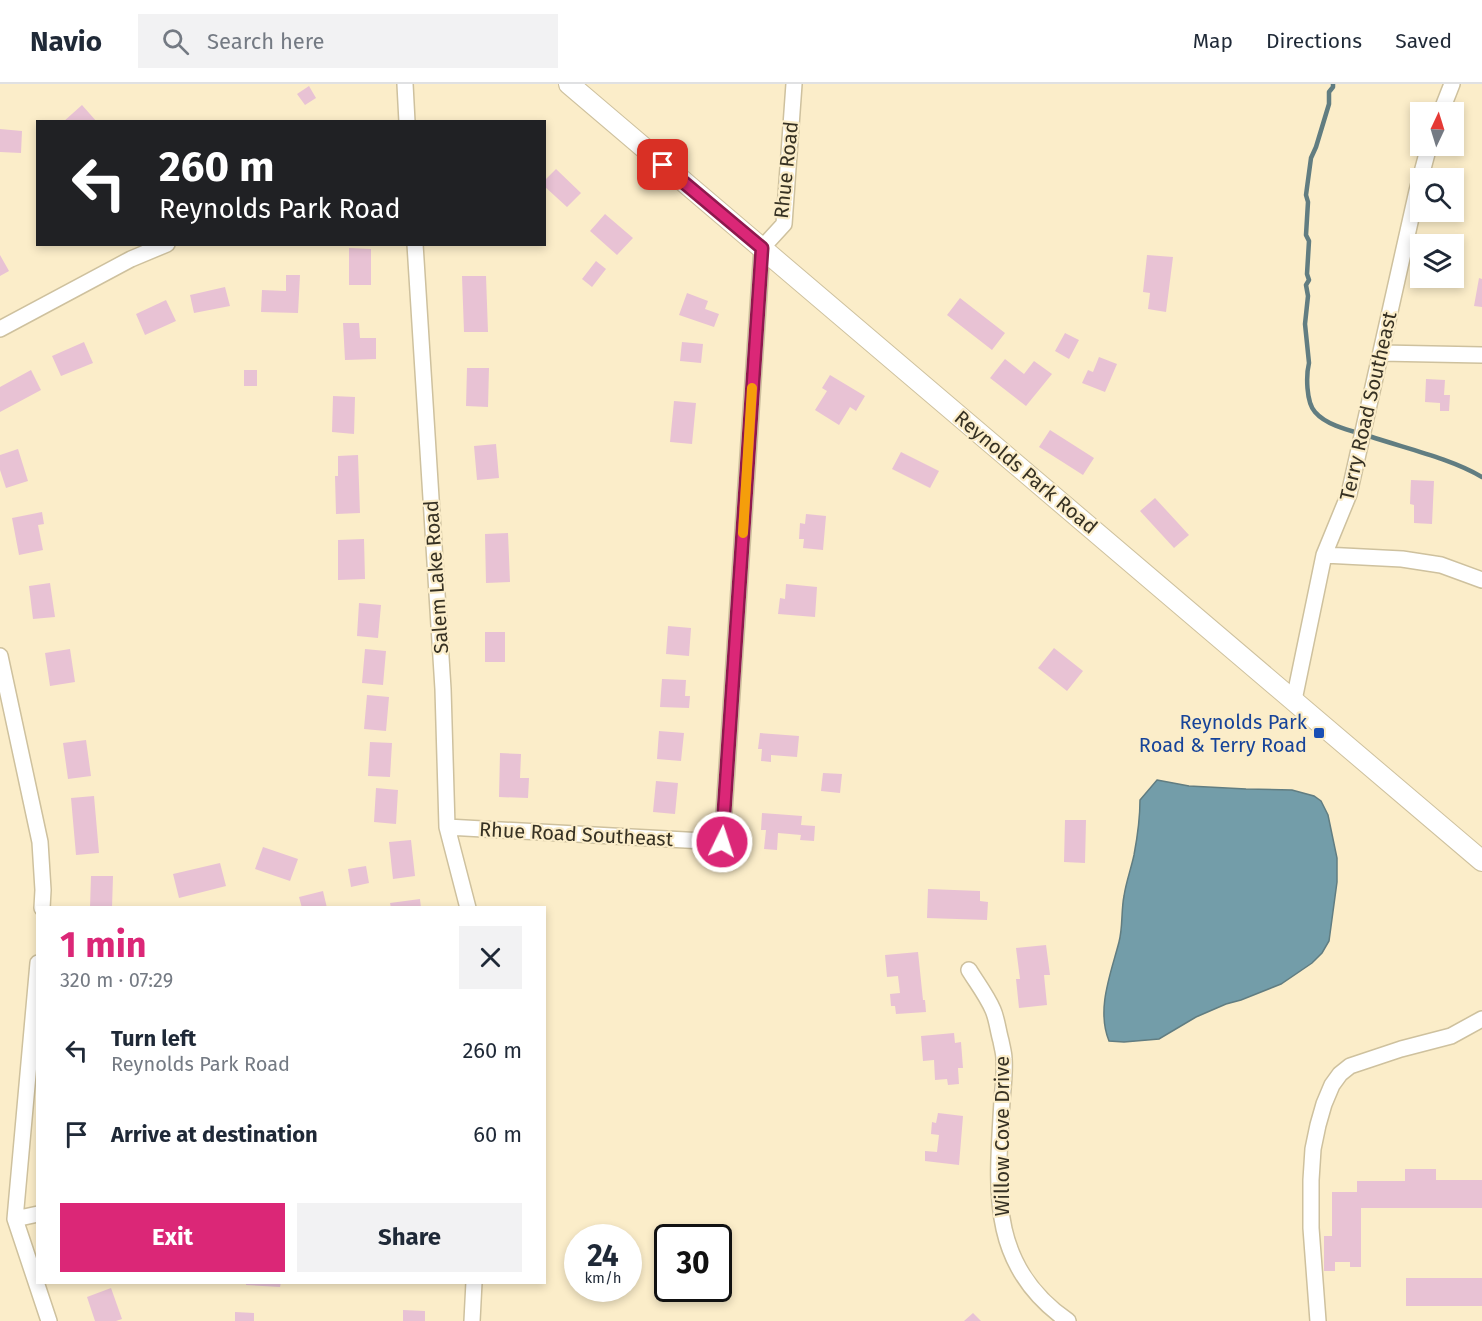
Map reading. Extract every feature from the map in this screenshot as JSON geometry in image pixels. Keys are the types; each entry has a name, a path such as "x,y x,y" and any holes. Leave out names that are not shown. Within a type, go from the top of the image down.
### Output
{"main road":[{"name":"Reynolds Park Road","path":"569,84 1482,861"}],"street":[{"path":"405,84 407,120"},
{"name":"Rhue Road","path":"762,248 784,224 794,84"},
{"path":"1445,102 1452,84"},
{"name":"Terry Road Southeast","path":"1294,700 1324,555 1349,494 1426,156"},
{"path":"0,328 131,259 162,246"},
{"name":"Salem Lake Road","path":"415,246 443,689 447,827 467,906"},
{"name":"Rhue Road Southeast","path":"447,827 722,842 762,248"},
{"path":"1381,353 1482,355"},
{"path":"1324,555 1402,559 1441,565 1482,580"},
{"path":"0,656 40,842 42,906"},
{"name":"Willow Cove Drive","path":"969,970 993,1011 1004,1058 999,1173 1000,1204 1008,1246 1027,1282 1040,1298 1068,1321"},
{"path":"36,985 15,1219 36,1280"},
{"path":"1318,1321 1311,1228 1311,1180 1313,1149 1318,1125 1332,1085 1350,1066 1451,1036 1482,1019"},
{"path":"15,1219 36,1214"},
{"path":"37,1284 50,1321"},
{"path":"472,1321 474,1284"}],"water":[{"path":"1157,780 1189,786 1292,790 1314,796 1321,801 1328,815 1337,858 1337,882 1329,941 1312,963 1281,984 1196,1017 1159,1039 1109,1041 1105,1029 1104,1004 1120,936 1124,896 1136,842 1140,800"}],"building":[{"path":"309,86 316,98 305,105 297,94"},
{"path":"82,105 95,120 65,120"},
{"path":"0,129 22,131 21,153 0,152"},
{"path":"556,169 581,193 567,207 546,188 546,179"},
{"path":"605,214 633,238 617,255 590,231"},
{"path":"349,248 371,249 371,285 349,285"},
{"path":"0,255 9,271 0,276"},
{"path":"1147,255 1173,257 1166,312 1148,309 1150,293 1143,292"},
{"path":"596,261 606,269 592,287 582,279"},
{"path":"286,275 300,275 298,313 261,312 262,290 286,291"},
{"path":"462,276 486,276 488,332 464,332"},
{"path":"1479,278 1482,279 1482,307 1474,306"},
{"path":"225,287 230,306 194,313 190,295"},
{"path":"687,293 708,301 705,309 719,314 714,327 679,315"},
{"path":"960,298 1005,333 992,350 947,315"},
{"path":"166,300 176,321 145,335 136,314"},
{"path":"343,323 359,323 360,338 376,338 376,359 345,360"},
{"path":"1065,333 1079,340 1069,359 1055,351"},
{"path":"84,342 93,363 61,376 52,356"},
{"path":"682,342 703,344 701,363 680,361"},
{"path":"1099,357 1117,364 1105,392 1082,383 1088,370 1093,372"},
{"path":"1005,359 1024,374 1034,361 1052,374 1026,406 990,378"},
{"path":"467,368 489,368 488,407 466,406"},
{"path":"31,370 41,390 0,412 0,387"},
{"path":"244,370 257,370 257,386 244,386"},
{"path":"830,375 865,396 856,411 850,407 839,425 815,410 827,391 822,388"},
{"path":"1426,379 1445,380 1444,395 1450,395 1449,411 1440,411 1440,403 1425,402"},
{"path":"333,396 355,397 354,434 332,432"},
{"path":"674,401 696,403 692,444 670,442"},
{"path":"1050,430 1094,458 1083,475 1039,447"},
{"path":"496,444 499,478 477,480 474,446"},
{"path":"18,449 28,481 6,488 0,470 0,455"},
{"path":"901,452 939,471 930,488 892,469"},
{"path":"358,455 360,513 336,514 335,476 338,476 338,456"},
{"path":"1411,480 1434,481 1432,524 1414,523 1414,505 1410,504"},
{"path":"1155,498 1189,535 1174,548 1140,511"},
{"path":"42,512 44,524 38,525 43,550 19,555 12,518"},
{"path":"806,514 826,516 823,550 803,548 804,539 799,539 800,523 805,524"},
{"path":"508,533 510,582 486,583 485,534"},
{"path":"364,539 365,579 338,580 338,540"},
{"path":"50,583 55,617 33,619 29,586"},
{"path":"786,584 817,587 815,617 778,614 780,598 785,599"},
{"path":"359,603 381,605 378,638 357,636"},
{"path":"668,626 691,628 689,656 666,654"},
{"path":"485,632 505,632 505,662 485,662"},
{"path":"1054,648 1083,671 1067,691 1038,668"},
{"path":"70,649 75,682 50,686 45,653"},
{"path":"365,649 386,651 383,685 362,683"},
{"path":"662,679 686,680 685,696 690,696 689,708 660,707"},
{"path":"367,695 389,697 386,731 364,729"},
{"path":"659,731 684,733 681,761 657,759"},
{"path":"760,733 799,736 797,757 771,755 771,762 761,761 762,749 758,749"},
{"path":"86,740 91,776 68,779 63,743"},
{"path":"370,742 392,743 390,777 368,776"},
{"path":"500,753 521,754 520,778 529,778 528,798 499,797"},
{"path":"823,773 842,774 840,793 821,791"},
{"path":"656,781 678,783 675,814 653,812"},
{"path":"376,788 398,790 396,824 374,822"},
{"path":"94,796 99,853 76,855 71,798"},
{"path":"762,813 802,816 801,825 815,826 814,841 800,840 801,835 778,833 777,850 764,849 766,830 761,830"},
{"path":"1065,820 1086,820 1085,863 1064,862"},
{"path":"411,840 415,876 393,879 389,842"},
{"path":"263,847 298,859 290,881 255,869"},
{"path":"220,863 226,886 179,898 173,874"},
{"path":"366,866 369,883 351,887 348,869"},
{"path":"91,876 113,876 112,906 90,906"},
{"path":"928,889 980,891 980,901 988,902 987,920 927,918"},
{"path":"323,891 327,906 301,906 299,897"},
{"path":"420,899 421,906 391,906 390,903"},
{"path":"1046,945 1050,975 1044,975 1047,1005 1019,1008 1016,979 1020,979 1016,948"},
{"path":"918,952 926,1012 896,1014 895,1006 891,1006 890,994 900,993 898,976 887,977 885,955"},
{"path":"954,1033 955,1043 961,1042 963,1068 958,1068 959,1084 948,1085 947,1079 935,1080 934,1060 923,1061 921,1036"},
{"path":"938,1113 963,1116 959,1165 925,1161 925,1151 937,1152 939,1135 931,1134 932,1122 936,1123"},
{"path":"1405,1169 1436,1169 1436,1180 1482,1180 1482,1208 1361,1208 1361,1267 1350,1267 1350,1262 1335,1262 1335,1271 1324,1271 1324,1236 1332,1236 1332,1192 1357,1192 1357,1181 1405,1181"},
{"path":"1406,1278 1482,1278 1482,1306 1406,1306"},
{"path":"246,1284 281,1284 280,1287"},
{"path":"111,1288 122,1319 95,1321 87,1297"},
{"path":"403,1310 425,1311 425,1321 403,1321"},
{"path":"235,1312 254,1313 254,1321 235,1321"},
{"path":"973,1313 981,1321 964,1321"}],"waterway":[{"path":"1333,84 1329,92 1329,104 1311,158 1306,195 1309,280 1306,285 1308,296 1305,324 1309,363 1308,395 1312,408 1320,417 1333,424 1441,459 1482,477"}],"slow traffic":[{"path":"743,533 752,388"}],"place":[{"name":"Reynolds Park Road & Terry Road","path":"1319,733"}],"route":[{"path":"663,165 762,248 722,842"}]}
